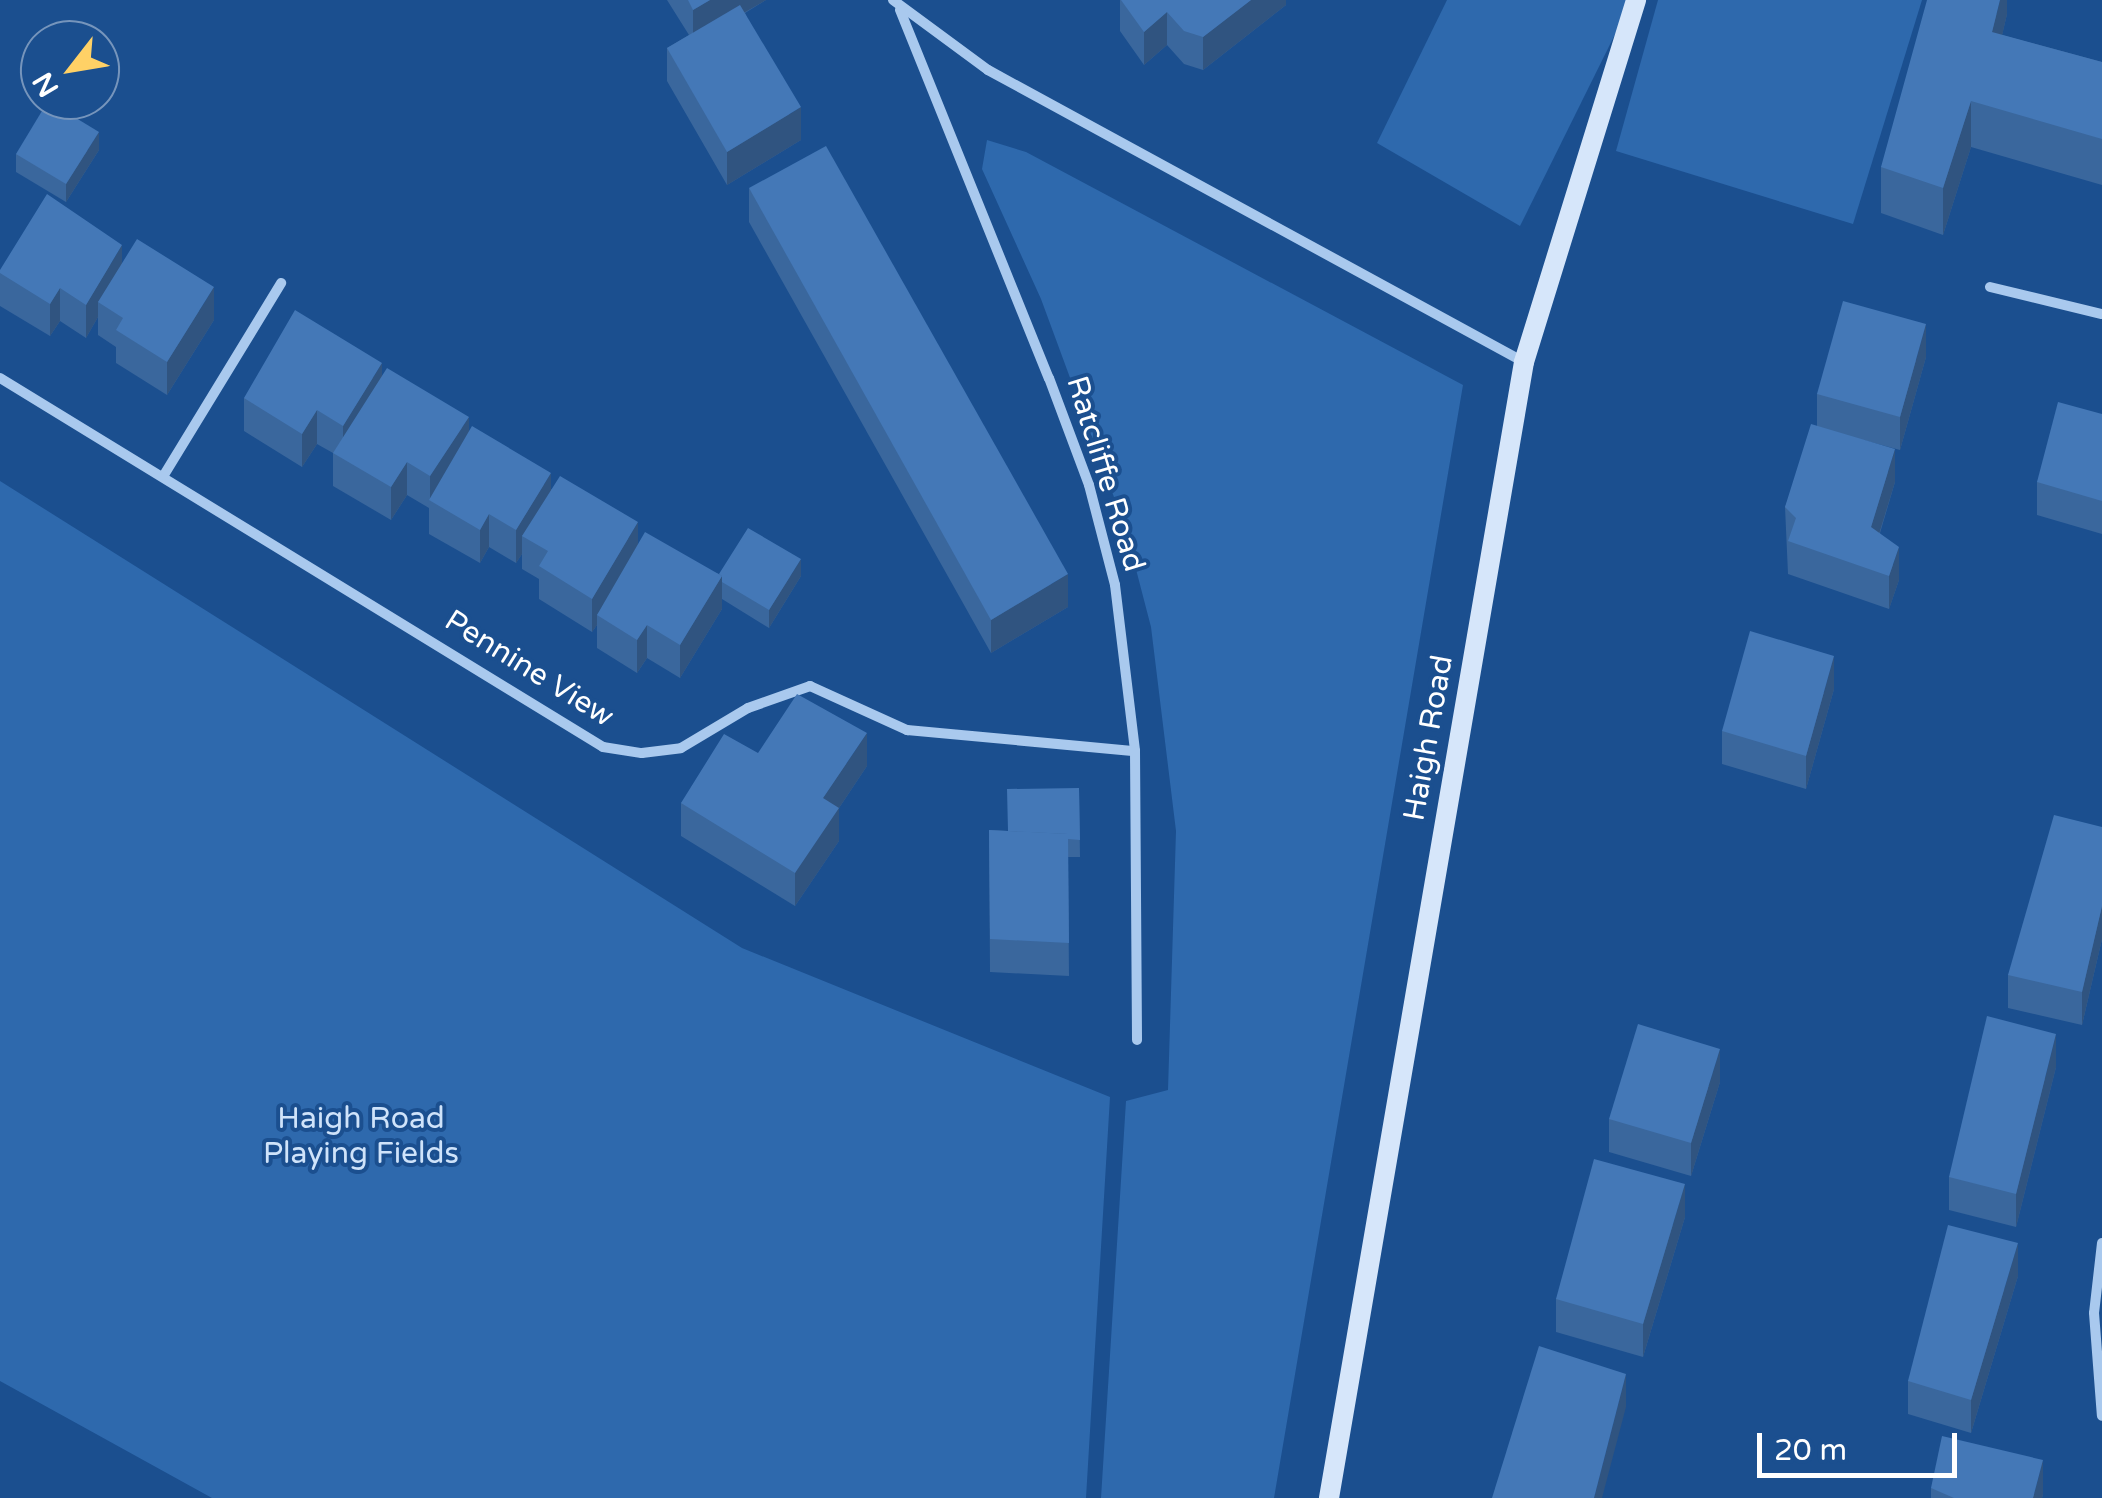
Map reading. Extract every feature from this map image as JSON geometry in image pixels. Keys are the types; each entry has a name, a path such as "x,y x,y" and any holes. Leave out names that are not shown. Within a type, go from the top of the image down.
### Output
{"main road":[{"name":"Haigh Road","path":"1329,1498 1524,362 1636,0"}],"street":[{"name":"Ratcliffe Road","path":"897,5 988,70 1524,362"},
{"name":"Ratcliffe Road","path":"897,5 1089,485 1115,585 1135,751 1137,1040"},
{"path":"164,475 281,283"},
{"path":"1990,287 2102,314"},
{"name":"Pennine View","path":"0,378 603,747 642,754 681,748 748,708 810,686 907,730 1135,751"},
{"path":"2102,1243 2094,1313 2102,1416"}],"green space":[{"path":"1447,0 1632,0 1520,226 1377,143"},
{"path":"1658,0 1922,0 1853,224 1616,151"},
{"path":"987,140 1026,152 1463,385 1274,1498 1101,1498 1126,1101 1168,1090 1176,831 1151,627 1125,527 1041,299 982,169"},
{"name":"Haigh Road Playing Fields","path":"0,481 742,948 1110,1097 1086,1498 212,1498 0,1381"}],"building":[{"path":"688,0 710,0 693,10"},
{"path":"1121,0 1251,0 1203,37 1184,31 1167,12 1144,32"},
{"path":"1927,0 2000,0 1992,32 2102,62 2102,139 1971,101 1943,188 1881,167"},
{"path":"740,5 801,107 727,152 667,48"},
{"path":"37,120 79,120 99,132 66,184 16,154"},
{"path":"826,146 1068,574 991,620 749,188"},
{"path":"47,194 122,245 86,305 60,288 50,304 0,273"},
{"path":"137,239 214,287 167,362 116,330 123,318 98,302"},
{"path":"1843,301 1926,324 1900,417 1817,394"},
{"path":"295,310 382,363 343,426 317,410 302,434 244,398"},
{"path":"387,368 469,417 430,476 407,462 391,487 333,453"},
{"path":"2058,402 2102,414 2102,501 2037,482"},
{"path":"1811,424 1895,449 1871,527 1899,547 1889,576 1788,541 1796,518 1785,507"},
{"path":"472,426 551,473 516,530 489,514 480,530 429,500"},
{"path":"560,476 638,522 592,599 539,566 548,551 522,536"},
{"path":"748,528 801,559 769,610 722,582 719,574"},
{"path":"645,532 722,576 680,645 647,625 637,640 597,615"},
{"path":"1750,631 1834,656 1806,756 1722,731"},
{"path":"797,694 867,733 823,798 839,808 795,873 681,803 724,734 758,753"},
{"path":"1079,788 1080,840 1068,839 1068,834 1008,831 1007,789"},
{"path":"2054,815 2102,827 2102,906 2082,992 2008,975"},
{"path":"989,830 1068,834 1069,943 990,939"},
{"path":"1987,1016 2056,1034 2016,1194 1949,1177"},
{"path":"1638,1024 1720,1049 1691,1143 1609,1119"},
{"path":"1594,1159 1685,1184 1643,1324 1556,1299"},
{"path":"1948,1225 2018,1243 1971,1400 1908,1381"},
{"path":"1539,1346 1626,1374 1594,1498 1492,1498"},
{"path":"1942,1436 2043,1460 2033,1498 1954,1498 1931,1488"}]}
